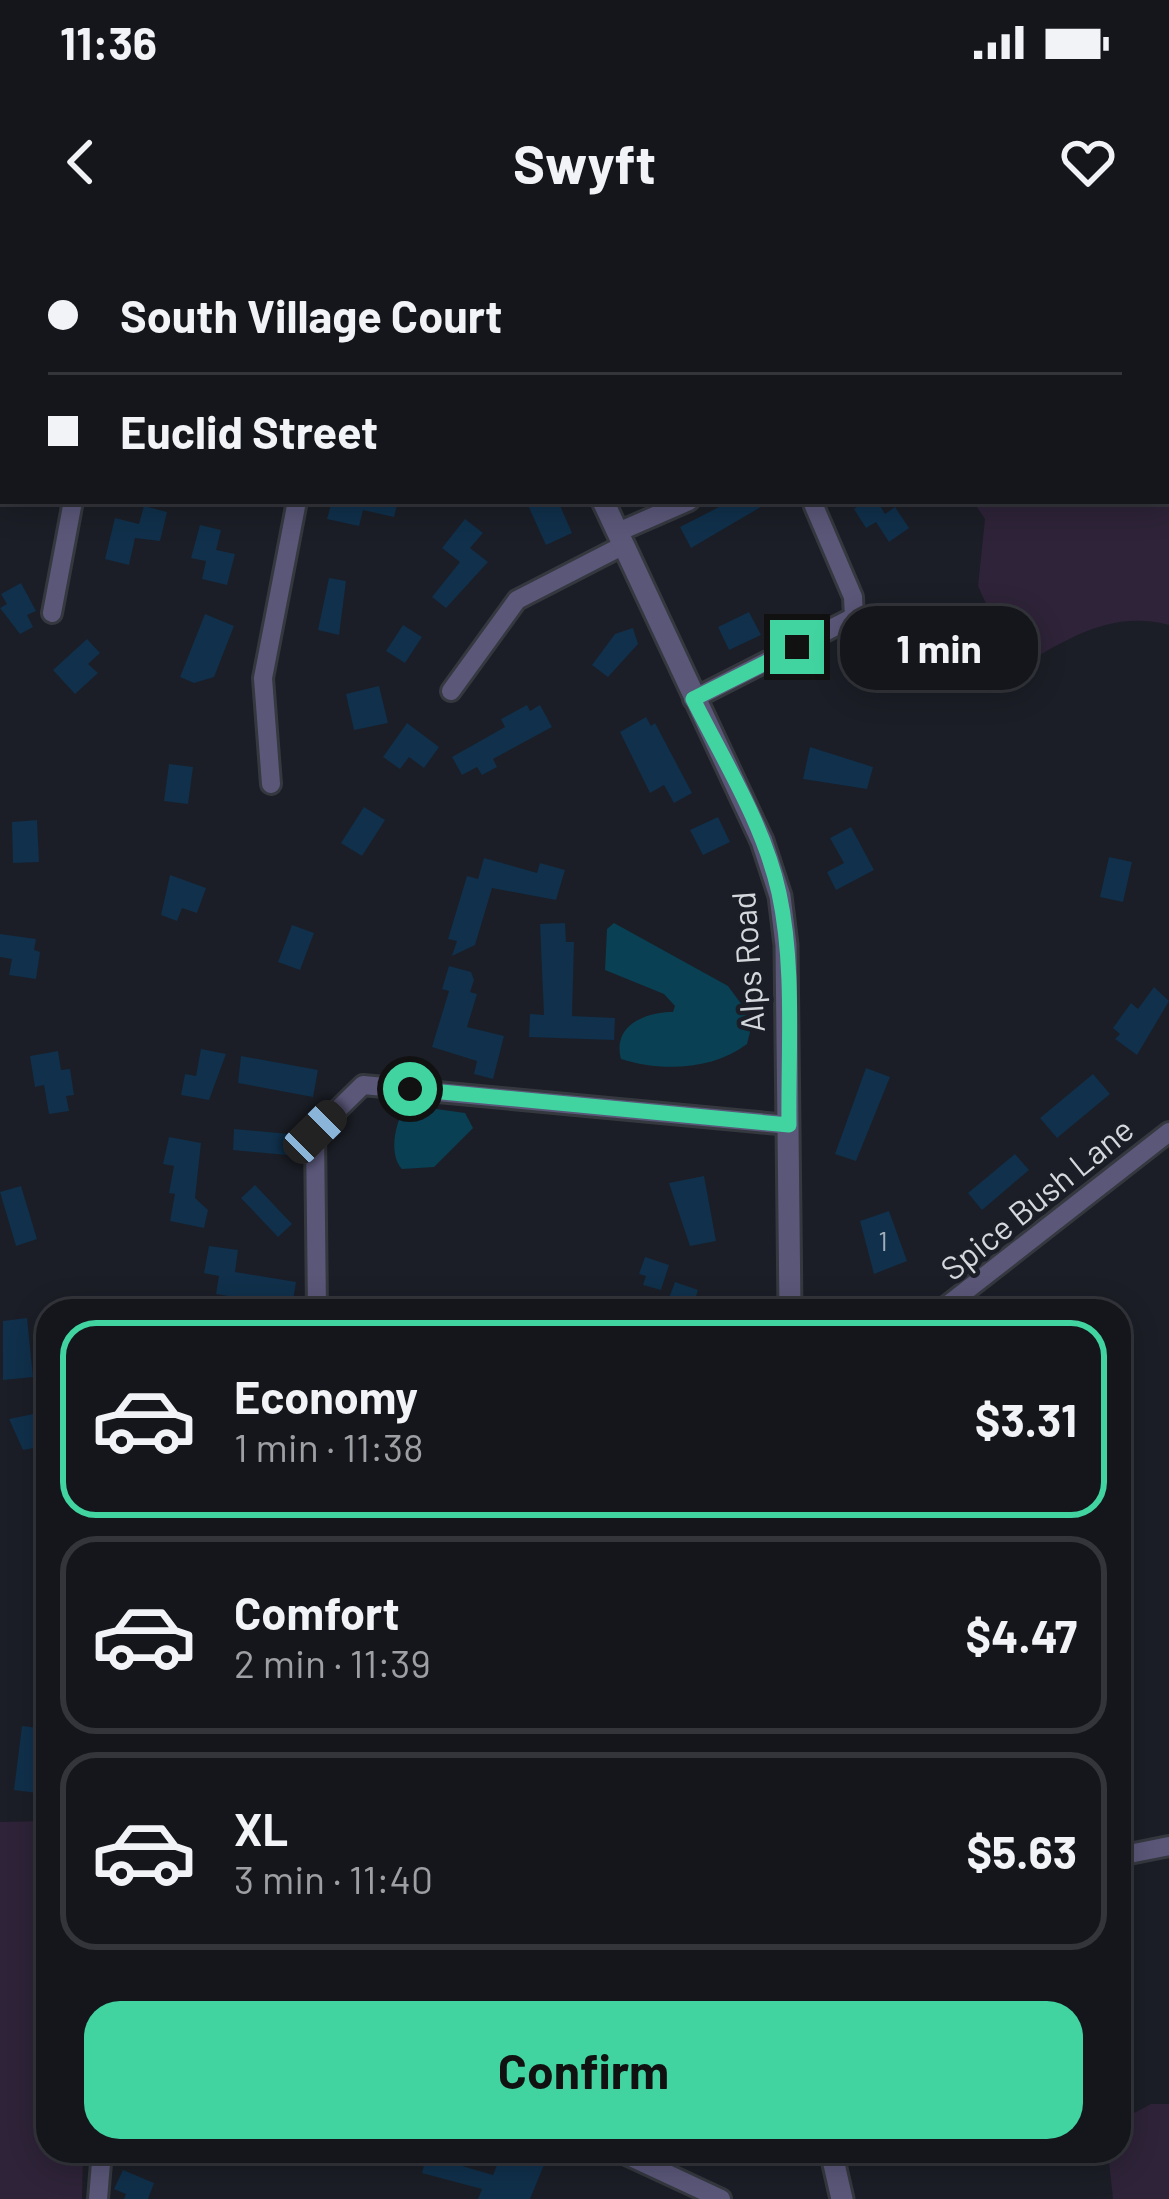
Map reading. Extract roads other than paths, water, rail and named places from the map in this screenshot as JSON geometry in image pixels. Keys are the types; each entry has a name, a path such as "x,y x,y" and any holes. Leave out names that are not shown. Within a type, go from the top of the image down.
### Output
{"street":[{"path":"52,614 72,504"},
{"path":"271,784 262,678 296,504"},
{"name":"Alps Road","path":"604,504 755,824 780,896 786,945 790,1299"},
{"path":"451,691 517,600 683,504"},
{"path":"693,699 854,617 854,596 814,506"},
{"path":"317,1299 315,1132 363,1085 789,1125"},
{"name":"Spice Bush Lane","path":"955,1299 1169,1132"},
{"path":"1131,1854 1169,1846"},
{"path":"98,2199 101,2163"},
{"path":"645,2163 722,2199"},
{"path":"834,2163 842,2199"}],"water":[{"path":"614,923 728,986 753,1020 747,1044 703,1064 653,1066 621,1059 626,1029 642,1018 673,1012 675,1006 664,994 605,970 607,929"},
{"path":"407,1105 465,1113 473,1128 434,1167 402,1169 395,1155 395,1137"}]}
